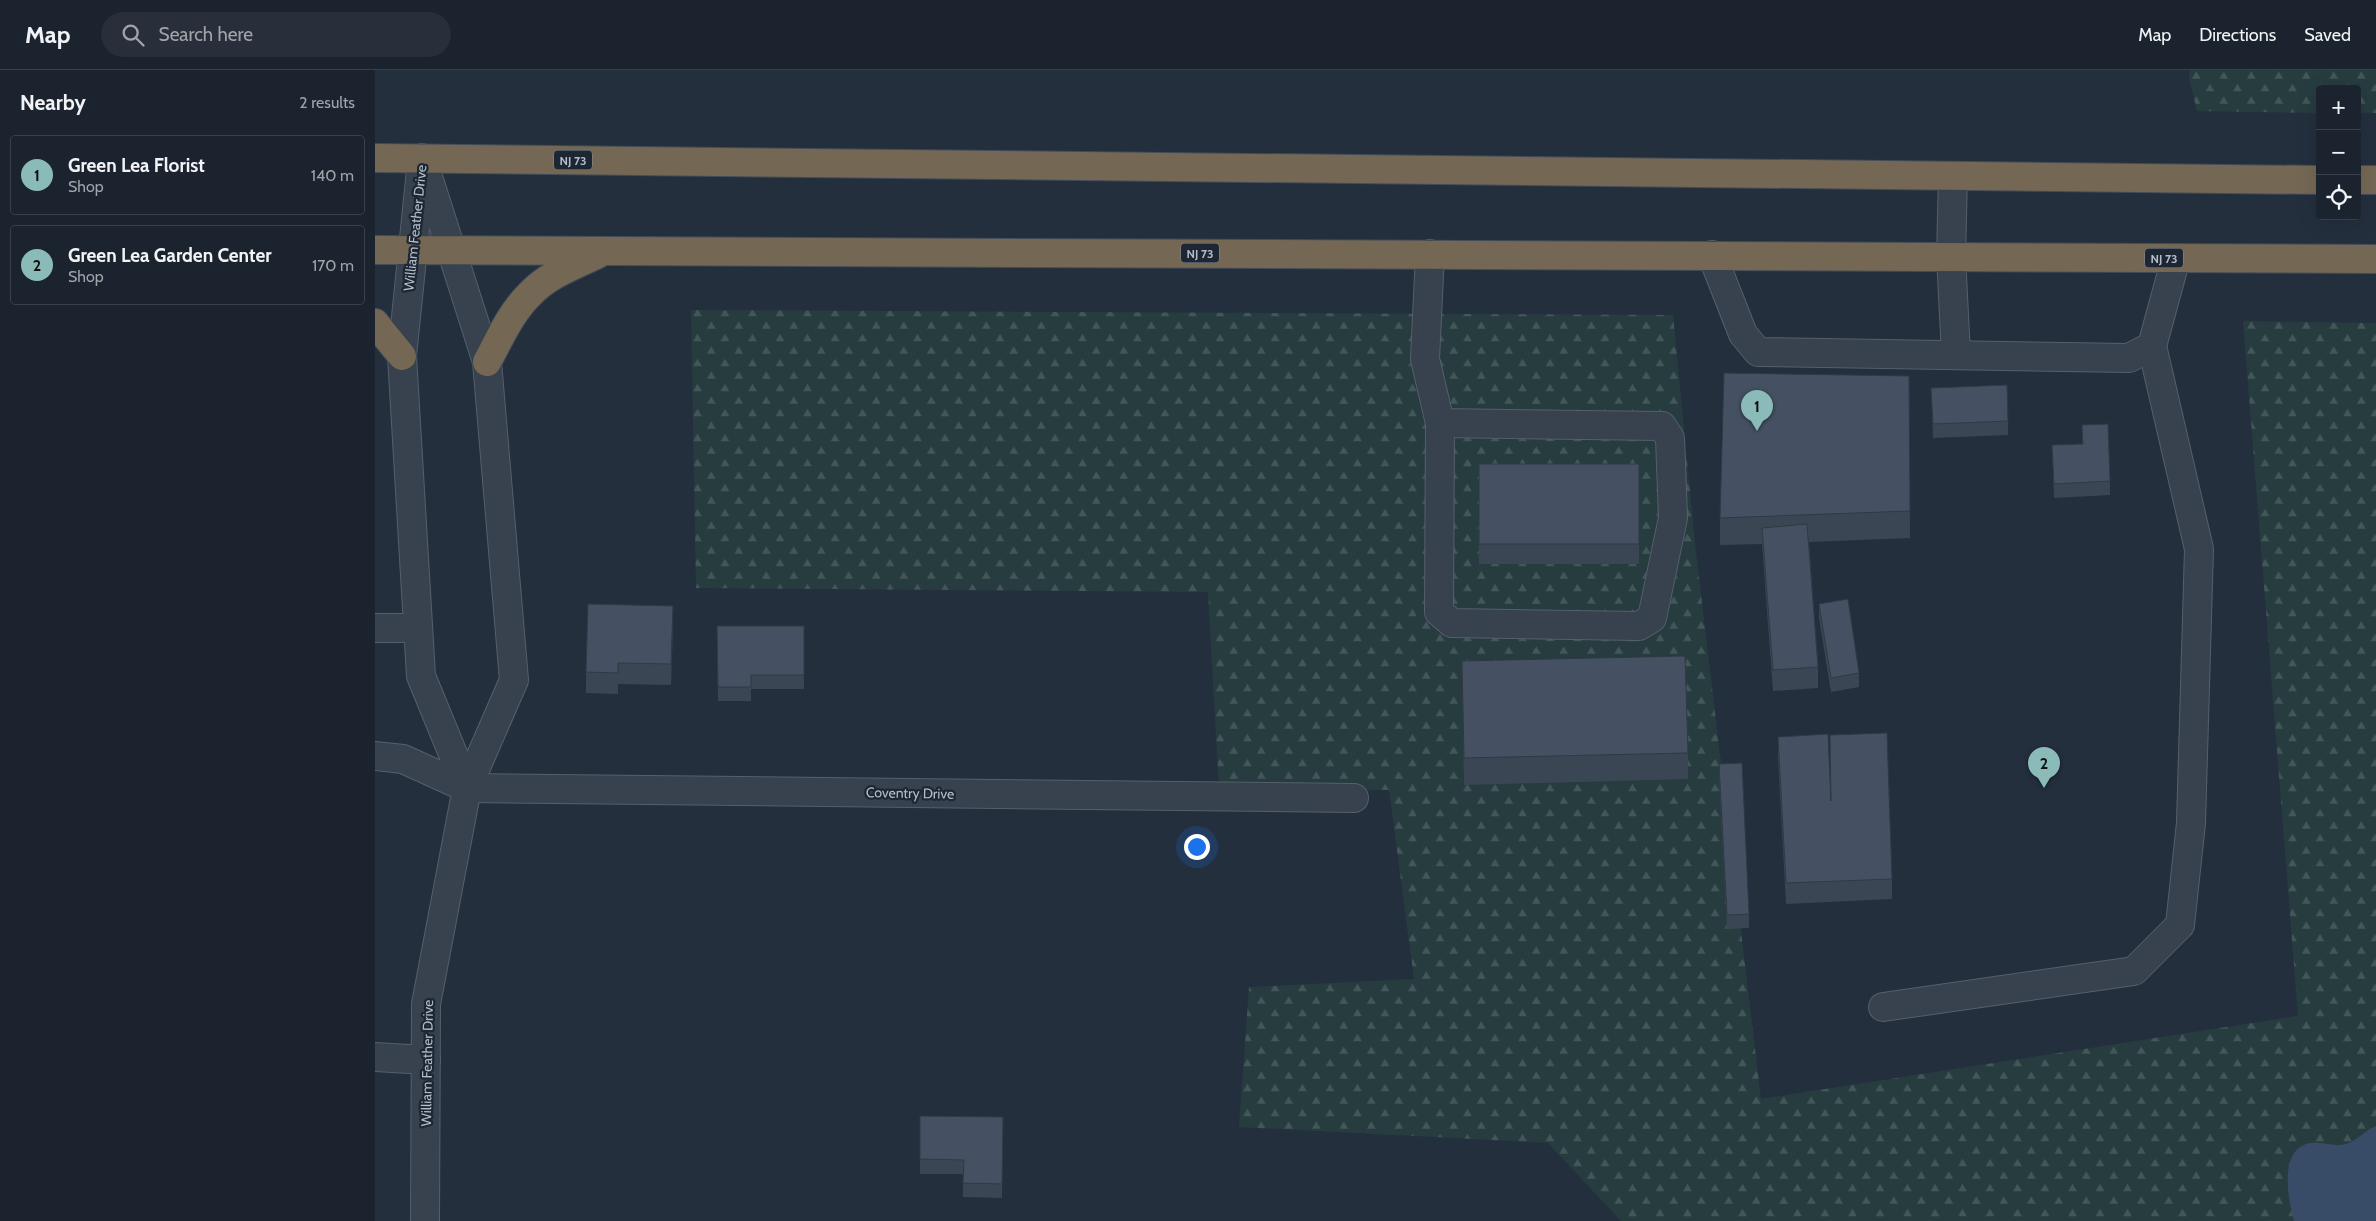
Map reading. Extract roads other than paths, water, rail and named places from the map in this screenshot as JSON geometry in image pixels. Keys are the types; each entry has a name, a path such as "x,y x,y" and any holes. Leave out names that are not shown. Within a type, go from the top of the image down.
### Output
{"highway":[{"name":"NJ 73","path":"375,158 2316,180"},
{"path":"2361,180 2376,180"},
{"name":"NJ 73","path":"375,250 2376,259"},
{"path":"487,362 513,313 531,292 554,275 604,251"},
{"path":"375,323 401,356"}],"street":[{"name":"William Feather Drive","path":"422,158 401,356 421,676 467,788"},
{"name":"William Feather Drive","path":"422,158 487,362 514,680 467,788 426,1004 425,1221"},
{"path":"1953,177 1951,256 1956,356"},
{"path":"1430,254 1425,359 1440,422 1439,612 1452,623 1639,626 1652,618 1673,518 1670,438 1662,426 1440,422"},
{"path":"1712,255 1743,334 1758,352 2129,358 2153,346"},
{"path":"1883,1007 2134,970 2180,925 2191,823 2199,548 2153,346 2176,258"},
{"path":"375,628 419,628"},
{"path":"375,756 403,759 467,788"},
{"name":"Coventry Drive","path":"467,788 1354,798"},
{"path":"375,1057 426,1060"}],"water":[{"path":"2376,1126 2376,1221 2294,1221 2289,1201 2288,1176 2294,1154 2301,1147 2311,1143 2346,1144"}],"place":[{"name":"Green Lea Florist","path":"1757,431"},
{"name":"Green Lea Garden Center","path":"2044,788"}]}
